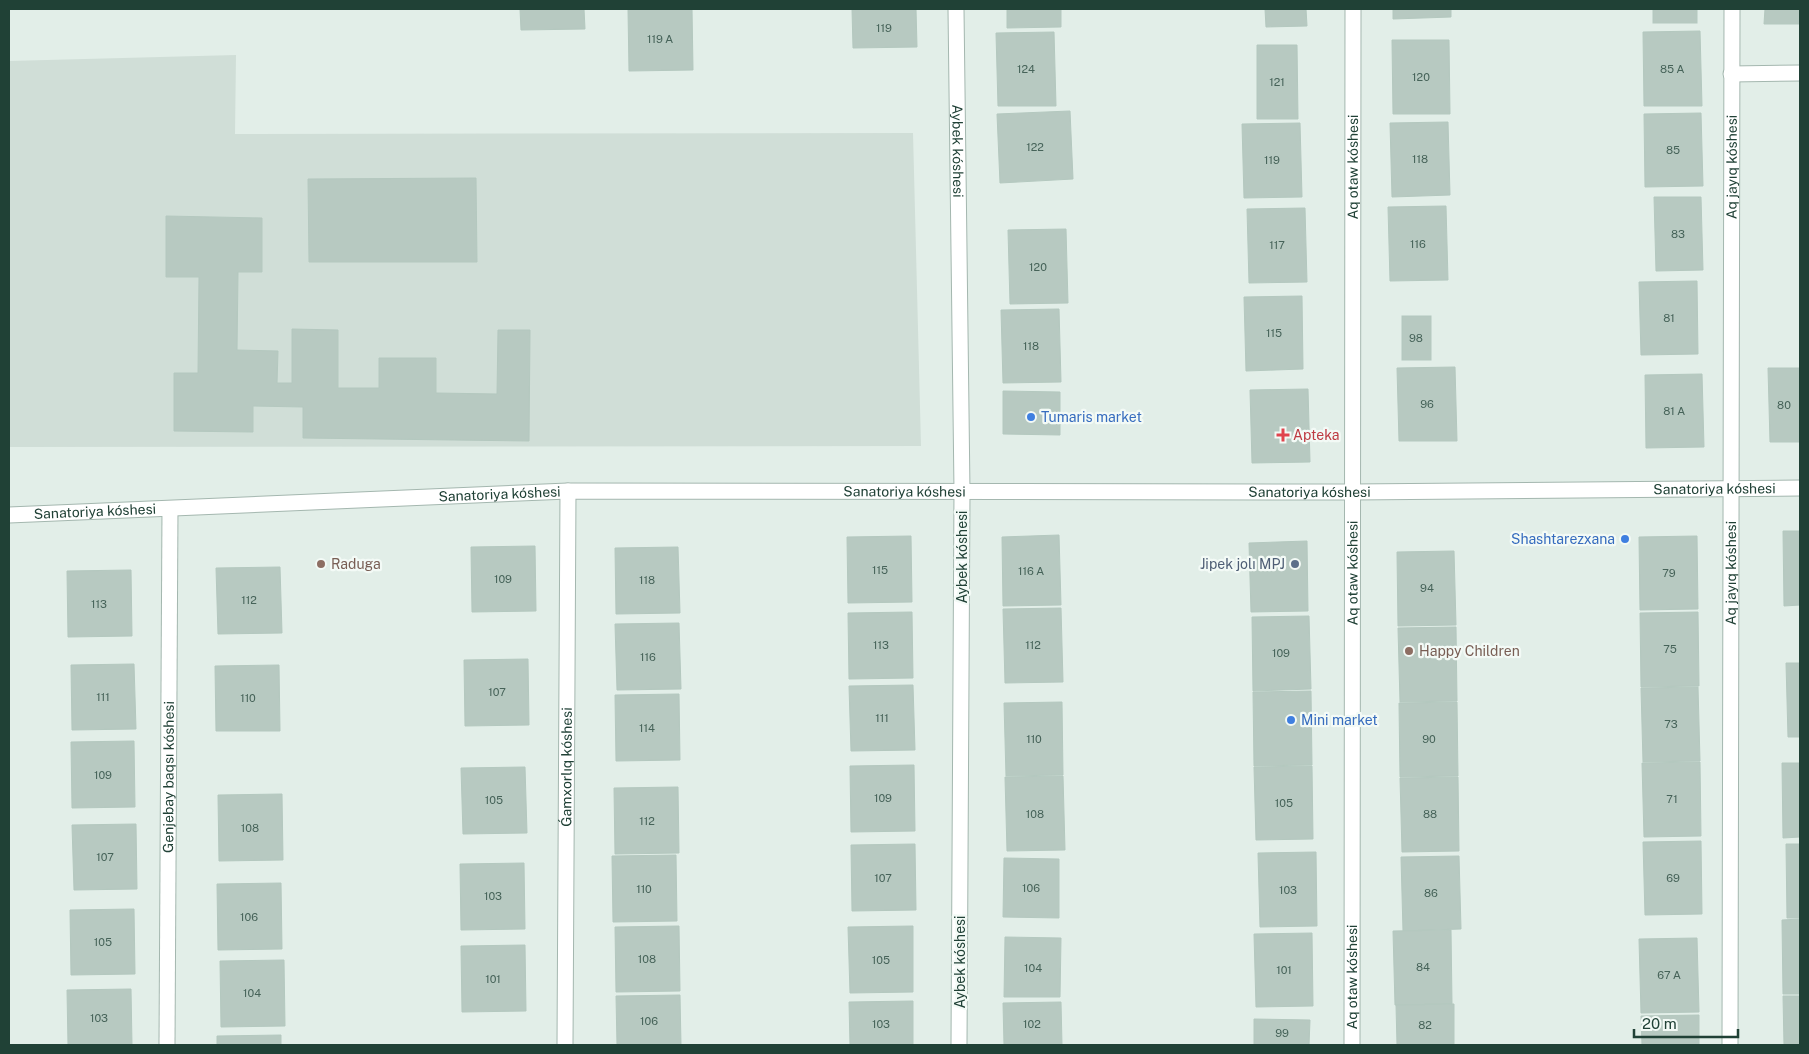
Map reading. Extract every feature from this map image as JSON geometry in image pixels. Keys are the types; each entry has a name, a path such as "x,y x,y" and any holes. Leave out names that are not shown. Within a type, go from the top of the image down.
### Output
{"street":[{"name":"Aybek kóshesi","path":"956,9 962,491 959,1045"},
{"name":"Aq otaw kóshesi","path":"1352,1045 1353,9"},
{"name":"Aq jayıq kóshesi","path":"1730,1045 1732,9"},
{"path":"1731,74 1800,73"},
{"name":"Sanatoriya kóshesi","path":"9,515 568,491 1353,492 1800,488"},
{"name":"Ǵamxorlıq kóshesi","path":"565,1045 568,491"},
{"name":"Genjebay baqsı kóshesi","path":"167,1045 170,509"}],"shaded area":[{"path":"236,55 235,134 913,133 921,446 9,447 9,61"}],"building":[{"path":"520,9 584,9 585,29 521,30"},
{"path":"628,9 692,9 693,70 629,71"},
{"path":"852,9 916,9 917,47 853,48"},
{"path":"1007,9 1061,9 1061,27 1007,28"},
{"path":"1265,9 1306,9 1307,26 1266,27"},
{"path":"1393,9 1451,9 1451,17 1393,19"},
{"path":"1653,9 1697,9 1697,23 1653,23"},
{"path":"1765,9 1800,9 1800,24 1764,24"},
{"path":"1700,31 1702,106 1644,106 1643,32"},
{"path":"1054,32 1056,106 998,106 996,33"},
{"path":"1392,40 1449,40 1450,114 1393,114"},
{"path":"1257,45 1297,45 1298,119 1257,119"},
{"path":"1070,111 1073,179 1000,183 997,114"},
{"path":"1701,113 1703,186 1645,187 1644,114"},
{"path":"1448,122 1450,195 1392,197 1390,123"},
{"path":"1300,123 1302,197 1244,198 1242,124"},
{"path":"476,178 477,262 309,262 308,179"},
{"path":"1654,197 1701,197 1703,270 1656,271"},
{"path":"1446,206 1448,280 1390,281 1388,207"},
{"path":"1305,208 1307,282 1249,283 1247,209"},
{"path":"166,216 262,218 262,272 238,272 237,350 278,351 277,383 292,383 292,329 338,330 338,388 379,388 379,358 436,358 436,393 497,394 498,330 530,330 529,441 303,438 303,407 253,406 253,432 174,431 174,373 198,373 199,277 166,277"},
{"path":"1066,229 1068,303 1010,304 1008,230"},
{"path":"1697,281 1698,354 1641,355 1639,282"},
{"path":"1302,296 1303,369 1246,371 1244,297"},
{"path":"1059,309 1061,382 1003,383 1001,310"},
{"path":"1402,316 1431,316 1431,360 1402,360"},
{"path":"1455,367 1457,441 1399,441 1397,368"},
{"path":"1768,368 1800,368 1800,442 1770,442"},
{"path":"1702,374 1704,447 1646,448 1645,375"},
{"path":"1308,389 1310,462 1252,463 1250,390"},
{"path":"1003,391 1060,392 1060,435 1003,434"},
{"path":"1783,531 1800,531 1800,605 1784,606"},
{"path":"1059,535 1061,605 1003,606 1002,537"},
{"path":"911,536 912,602 848,603 847,537"},
{"path":"1697,536 1698,609 1640,610 1639,537"},
{"path":"1307,541 1308,611 1251,612 1249,543"},
{"path":"535,546 536,611 472,612 471,547"},
{"path":"678,547 680,613 616,614 615,548"},
{"path":"1454,551 1456,625 1398,626 1397,552"},
{"path":"280,567 282,633 218,634 216,568"},
{"path":"131,570 132,636 68,637 67,571"},
{"path":"1061,608 1063,682 1005,683 1003,609"},
{"path":"912,612 913,678 849,679 848,613"},
{"path":"1698,612 1699,686 1641,687 1640,613"},
{"path":"1309,616 1311,689 1253,691 1252,617"},
{"path":"679,623 681,689 617,690 615,624"},
{"path":"1456,627 1457,701 1400,702 1398,628"},
{"path":"528,659 529,725 465,726 464,660"},
{"path":"1786,663 1800,663 1800,737 1788,737"},
{"path":"134,664 136,729 72,730 71,665"},
{"path":"279,665 280,731 216,731 215,666"},
{"path":"913,685 915,750 851,751 849,686"},
{"path":"1698,687 1700,761 1643,762 1641,688"},
{"path":"1311,691 1312,765 1254,766 1253,692"},
{"path":"679,694 680,760 616,761 615,695"},
{"path":"1062,702 1063,775 1006,776 1004,703"},
{"path":"1457,702 1458,776 1400,777 1399,703"},
{"path":"134,741 135,807 72,808 71,742"},
{"path":"1700,762 1701,836 1644,837 1642,763"},
{"path":"1782,763 1800,763 1800,837 1783,838"},
{"path":"914,765 915,831 851,832 850,766"},
{"path":"1312,766 1313,839 1256,840 1254,767"},
{"path":"525,767 527,833 463,834 461,768"},
{"path":"1063,776 1065,850 1007,851 1005,777"},
{"path":"1458,777 1459,851 1402,852 1400,778"},
{"path":"678,787 679,853 615,854 614,788"},
{"path":"282,794 283,860 219,861 218,795"},
{"path":"136,824 137,889 74,890 72,825"},
{"path":"1701,841 1702,914 1645,915 1643,842"},
{"path":"915,844 916,910 852,911 851,845"},
{"path":"1786,844 1800,844 1800,918 1787,918"},
{"path":"1316,852 1317,926 1260,927 1258,853"},
{"path":"676,855 677,921 613,922 612,856"},
{"path":"1459,856 1461,929 1403,931 1401,857"},
{"path":"1004,858 1059,859 1059,918 1003,917"},
{"path":"524,863 525,929 461,930 460,864"},
{"path":"281,883 282,949 218,950 217,884"},
{"path":"134,909 135,974 71,975 70,910"},
{"path":"1800,919 1800,994 1783,994 1782,920"},
{"path":"679,926 680,991 616,992 615,927"},
{"path":"913,926 913,992 850,993 848,927"},
{"path":"1451,930 1452,1004 1395,1005 1393,931"},
{"path":"1312,933 1313,1006 1256,1007 1254,934"},
{"path":"1005,937 1061,938 1060,997 1004,997"},
{"path":"1697,938 1699,1012 1641,1013 1639,939"},
{"path":"525,945 526,1011 462,1012 461,946"},
{"path":"284,960 285,1026 221,1027 220,961"},
{"path":"131,989 132,1045 68,1045 67,990"},
{"path":"680,995 681,1045 617,1045 616,996"},
{"path":"1783,996 1800,996 1800,1045 1784,1045"},
{"path":"913,1001 913,1045 850,1045 849,1002"},
{"path":"1061,1002 1062,1045 1004,1045 1003,1003"},
{"path":"1454,1004 1454,1045 1397,1045 1396,1005"},
{"path":"1699,1015 1699,1045 1642,1045 1641,1016"},
{"path":"1254,1019 1310,1020 1309,1045 1254,1045"},
{"path":"281,1035 281,1045 217,1045 217,1036"}],"place":[{"name":"Tumaris market","path":"1031,417"},
{"name":"Apteka","path":"1283,435"},
{"name":"Shashtarezxana","path":"1625,539"},
{"name":"Raduga","path":"321,564"},
{"name":"Jipek jolı MPJ","path":"1295,564"},
{"name":"Happy Children","path":"1409,651"},
{"name":"Mini market","path":"1291,720"}]}
